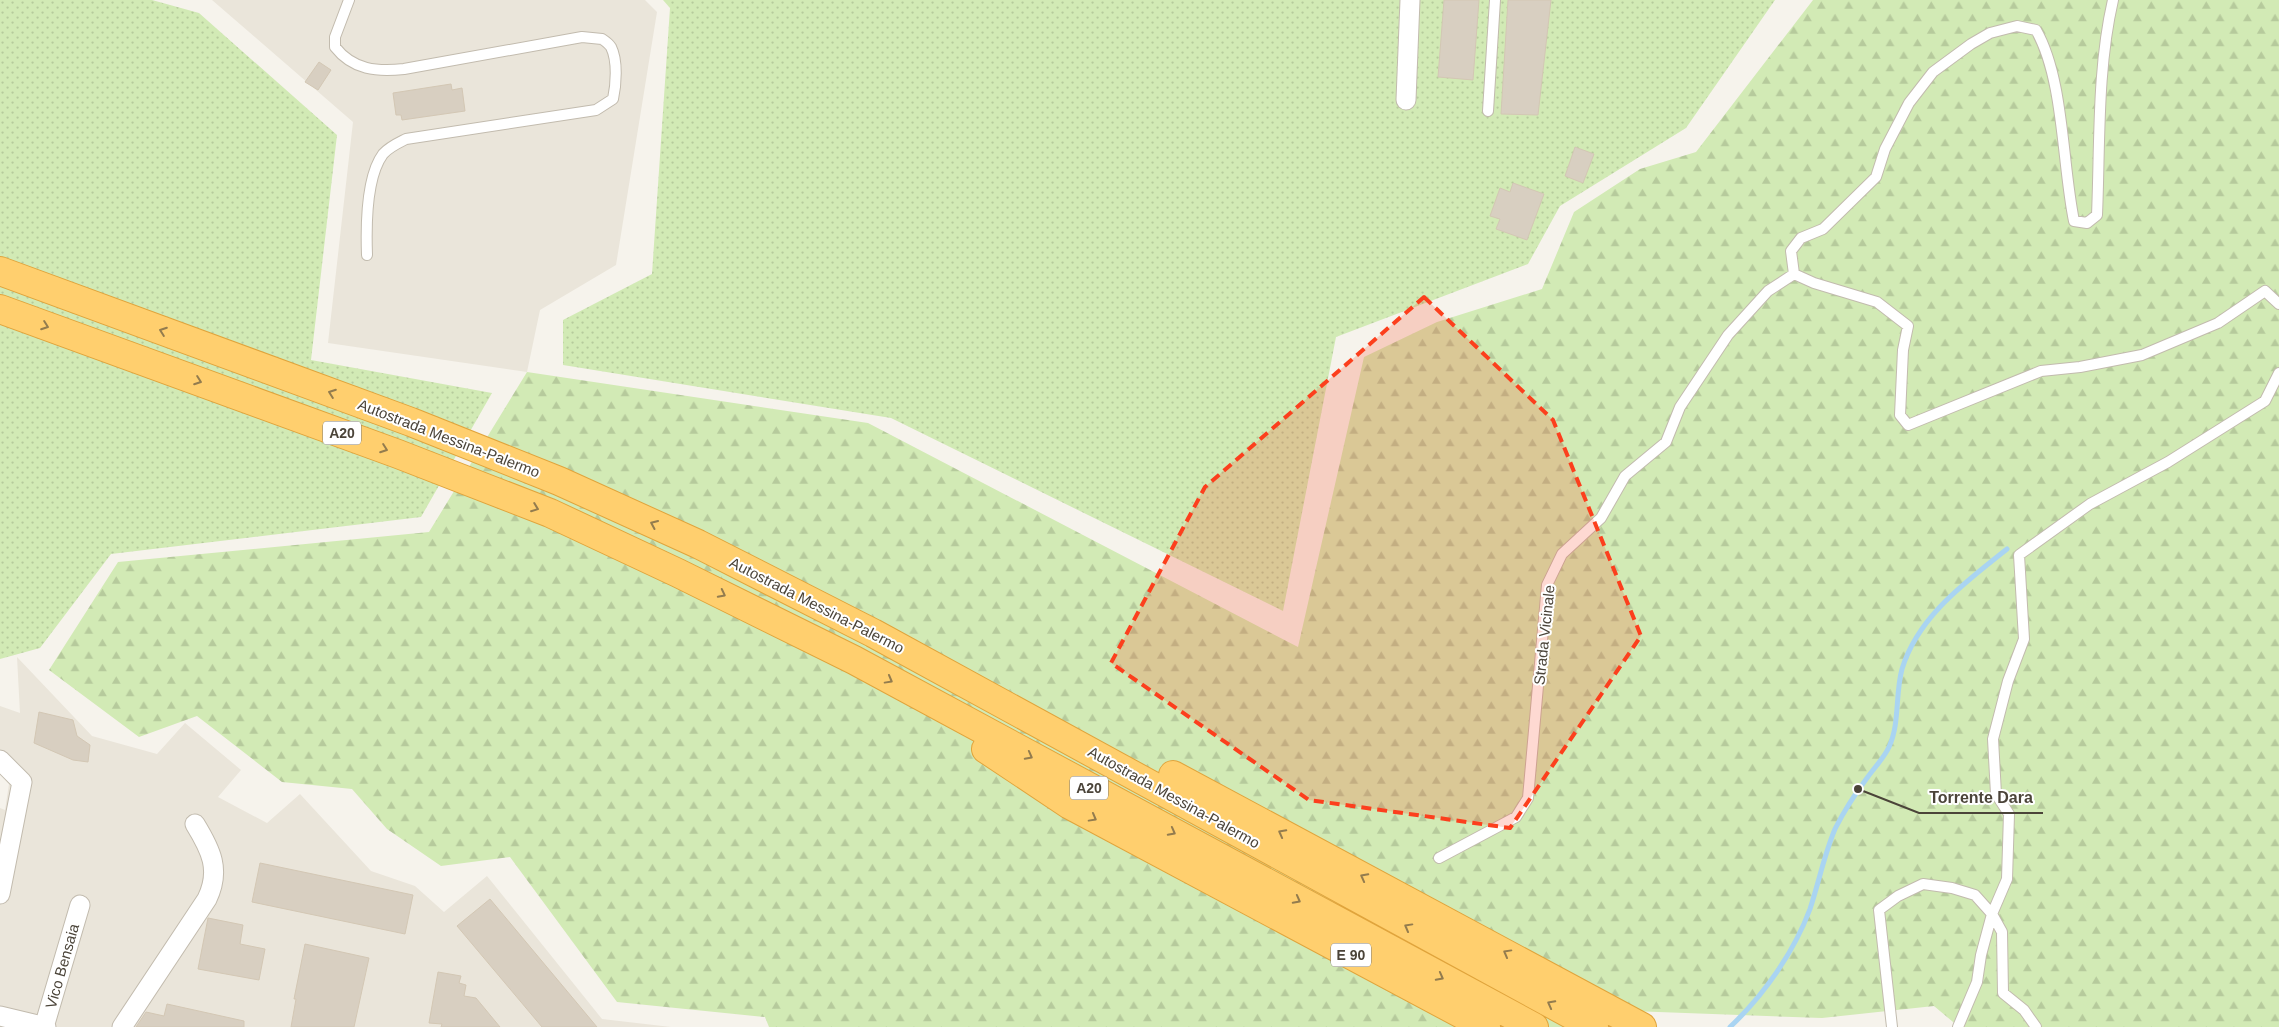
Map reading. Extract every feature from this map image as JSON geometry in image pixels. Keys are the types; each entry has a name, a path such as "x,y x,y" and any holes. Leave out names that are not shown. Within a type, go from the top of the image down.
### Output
{"highway":[{"name":"Autostrada Messina-Palermo","path":"0,271 411,422 559,481 698,544 940,669 1594,1027"},
{"name":"Autostrada Messina-Palermo","path":"0,308 407,457 550,513 678,573 854,660 924,700 1534,1027"},
{"path":"940,669 1036,701 1642,1027"},
{"name":"E 90","path":"924,700 958,729 1020,774 1062,800 1486,1027"}],"street":[{"path":"1406,100 1410,0"},
{"path":"0,760 22,782 0,894"},
{"path":"122,1027 207,899 213,886 215,872 212,858 206,841 195,824"},
{"name":"Vico Bensaia","path":"45,1027 80,905"},
{"path":"0,1016 45,1027"}],"lane":[{"path":"349,0 335,36 335,47 340,54 365,69 383,72 404,69 582,37 602,39 611,47 616,87 613,100 596,110 406,139 394,144 384,153 376,167 372,180 366,232 367,254"},
{"path":"1488,111 1496,0"},
{"path":"2113,0 2108,23 2101,103 2097,215 2088,223 2074,221 2056,95 2047,48 2036,30 2017,26 1990,33 1971,44 1933,72 1909,103 1886,149 1876,177 1823,229 1801,238 1791,251 1794,274 1814,283 1877,302 1908,326 1903,350 1900,415 1908,425 2041,371 2080,367 2142,355 2218,323 2265,291 2279,304"},
{"name":"Strada Vicinale","path":"1439,858 1516,817 1528,798 1547,585 1562,554 1601,518 1625,476 1666,442 1680,407 1728,335 1768,291 1794,274"},
{"path":"1958,1027 1976,982 1992,914 2007,879 2009,814 1996,794 1993,739 2008,681 2024,639 2020,555 2090,504 2168,462 2265,401 2279,373"},
{"path":"1892,1027 1879,910 1898,896 1923,884 1952,888 1976,895 1992,914 2002,932 2003,993 2024,1010 2036,1027"}],"highlighted area":[{"path":"1424,297 1553,420 1641,636 1510,828 1309,800 1111,663 1205,487"}],"shaded area":[{"path":"212,0 645,0 657,12 616,265 540,310 527,372 328,343 353,122"},
{"path":"17,657 92,736 157,754 185,723 241,770 218,797 267,823 300,794 371,871 415,886 444,912 487,876 602,1019 671,1027 0,1027 0,808 5,810 9,784 0,773 0,706 20,713"}],"green space":[{"path":"0,0 152,0 199,13 337,135 311,360 492,393 421,517 111,554 40,648 0,659"},
{"path":"663,0 1775,0 1686,128 1560,206 1528,264 1336,337 1283,611 891,418 563,365 563,320 652,274 670,8"},
{"path":"1813,0 2279,0 2279,1027 1959,1027 1934,1006 1822,1018 1631,1011 1613,1027 769,1027 765,1017 617,1002 510,857 441,866 387,829 352,789 282,782 197,716 139,737 49,670 118,562 429,532 527,372 868,423 1298,647 1364,357 1437,322 1542,289 1574,212 1640,169 1696,152"}],"building":[{"path":"1444,0 1479,0 1473,80 1438,77"},
{"path":"1508,0 1551,0 1538,115 1501,114"},
{"path":"319,62 331,70 318,90 305,82"},
{"path":"451,84 452,90 462,88 465,111 402,120 401,115 396,115 393,93"},
{"path":"1575,147 1594,154 1583,183 1565,176"},
{"path":"1513,183 1544,194 1527,240 1496,229 1500,219 1490,216 1500,188 1510,192"},
{"path":"39,712 73,720 77,736 90,745 88,762 73,760 34,743"},
{"path":"260,863 413,895 405,934 252,902"},
{"path":"490,899 597,1027 542,1027 457,926"},
{"path":"208,918 243,925 240,944 265,949 259,980 198,969"},
{"path":"305,944 369,958 354,1027 291,1027 296,999 294,999"},
{"path":"438,972 461,976 459,983 466,985 464,996 476,998 500,1027 441,1027 442,1024 429,1023"},
{"path":"167,1004 244,1021 244,1027 136,1027 146,1012 164,1016"}],"waterway":[{"path":"1730,1027 1755,1001 1787,957 1810,909 1835,829 1854,796 1889,747 1895,728 1902,669 1909,650 1931,616 1960,587 2007,549"}],"place":[{"name":"Torrente Dara","path":"1858,789"}]}
